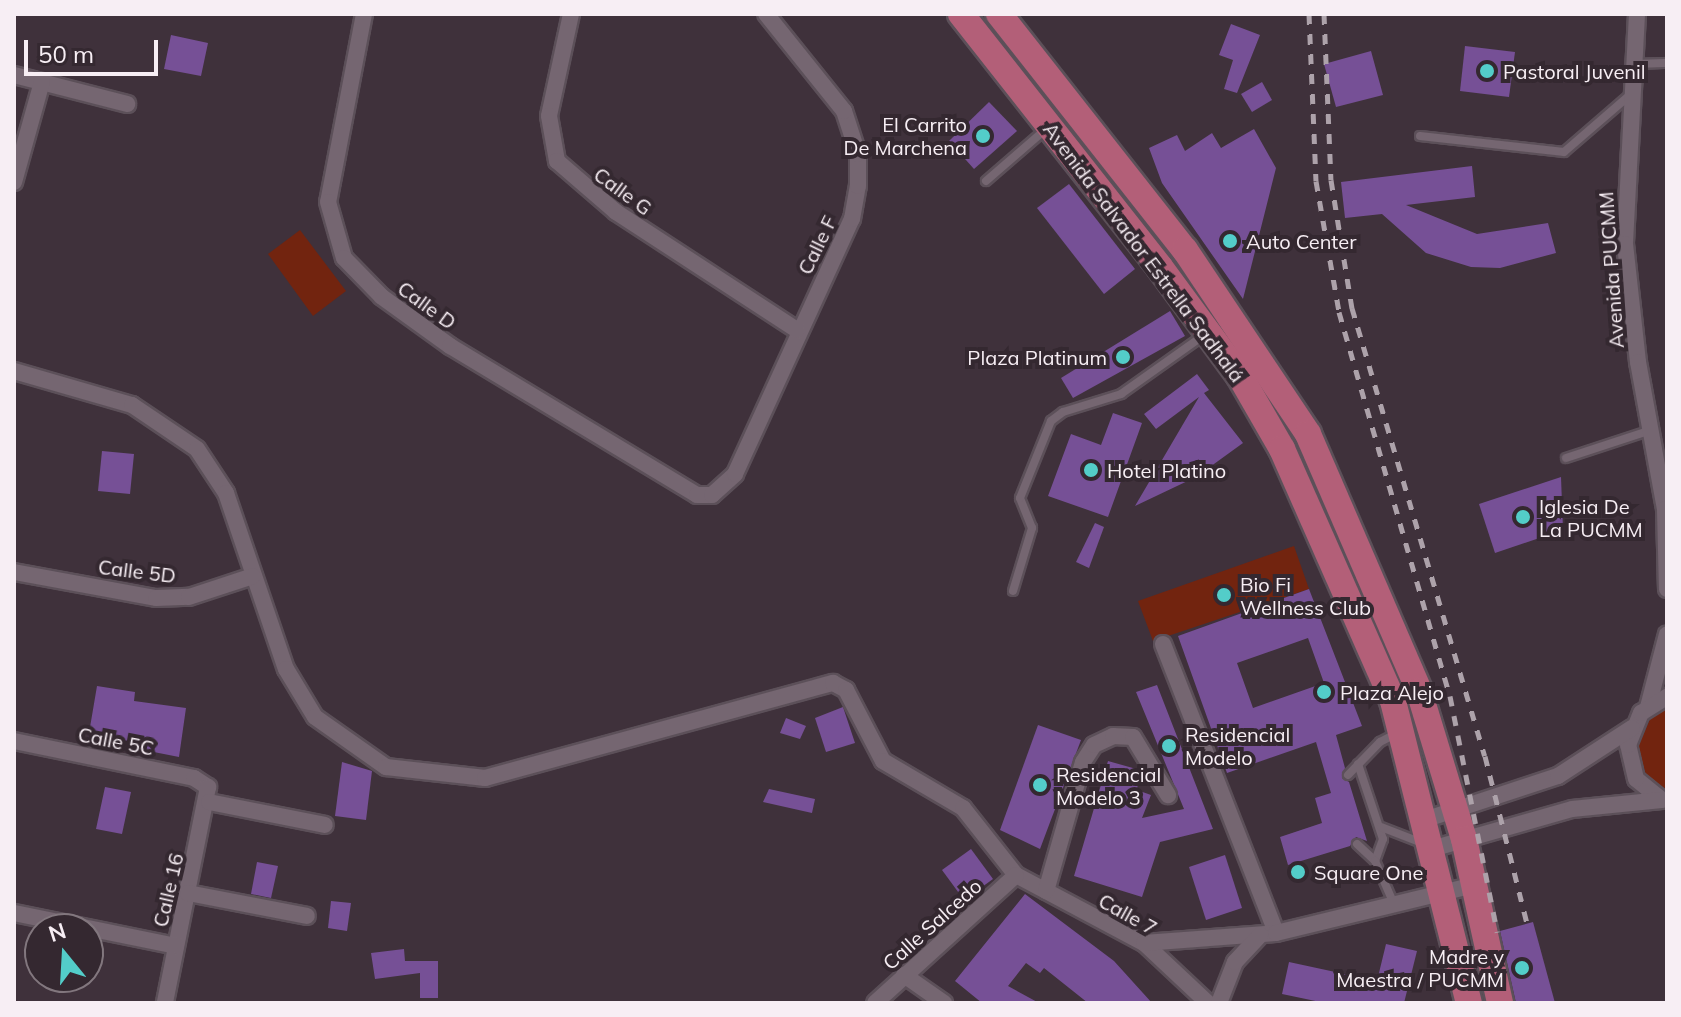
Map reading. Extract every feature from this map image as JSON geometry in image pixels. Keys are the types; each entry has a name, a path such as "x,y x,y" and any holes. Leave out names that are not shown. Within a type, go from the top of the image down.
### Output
{"main road":[{"name":"Avenida Salvador Estrella Sadhalá","path":"961,14 1208,332 1288,462 1403,731 1435,848 1469,1003"},
{"name":"Avenida Salvador Estrella Sadhalá","path":"1003,16 1185,250 1308,434 1405,652 1464,839 1500,1003"}],"street":[{"name":"Calle D","path":"364,14 328,202 336,241 350,266 450,346 697,495 712,495"},
{"name":"Calle G","path":"571,14 549,116 557,161 616,212 797,330"},
{"name":"Calle F","path":"712,495 735,474 797,330 852,219 858,154 844,111 766,14"},
{"name":"Avenida PUCMM","path":"1637,14 1630,95 1625,244 1651,430 1664,485 1667,589"},
{"path":"14,75 127,104"},
{"path":"14,182 42,82"},
{"path":"14,371 132,405 197,449 226,493 286,669 315,717 386,767 485,778 833,683 846,690 883,761 963,808 1016,875"},
{"name":"Calle 5D","path":"14,572 156,598 189,597 253,576"},
{"path":"1427,819 1558,776 1632,728 1648,707 1667,634"},
{"path":"1163,644 1268,934"},
{"path":"1648,707 1667,697"},
{"path":"1632,728 1629,762 1636,779 1665,801"},
{"path":"1046,891 1083,762 1094,745 1113,736 1133,737 1168,795"},
{"name":"Calle 5C","path":"14,741 194,778 208,795 325,825"},
{"name":"Calle 16","path":"165,1003 208,795"},
{"path":"1435,848 1584,806 1665,801"},
{"name":"Calle 7","path":"1016,875 1144,943 1208,1003"},
{"name":"Calle Salcedo","path":"875,1003 1016,875"},
{"path":"1144,943 1268,934 1474,885"},
{"path":"188,893 307,916"},
{"path":"14,913 176,946"},
{"path":"1219,1003 1235,962 1268,934"},
{"path":"904,975 944,1003"}],"lane":[{"path":"1633,64 1667,63"},
{"path":"1420,136 1564,152 1630,95"},
{"path":"986,181 1050,126"},
{"path":"1013,591 1032,528 1020,498 1051,421 1127,391 1208,332"},
{"path":"1566,458 1651,430"},
{"path":"1348,775 1403,731"},
{"path":"1358,764 1381,827 1375,861"},
{"path":"1381,827 1435,848"},
{"path":"1357,844 1375,861 1394,904"}],"shaded area":[{"path":"300,230 346,291 313,316 268,254"},
{"name":"Bio Fi Wellness Club","path":"1294,546 1309,589 1153,641 1138,601"},
{"path":"1667,708 1667,790 1646,775 1638,747 1650,719"}],"building":[{"path":"1231,24 1260,35 1237,93 1224,89 1233,60 1219,55"},
{"path":"171,35 208,43 201,76 164,69"},
{"name":"Pastoral Juvenil","path":"1465,46 1515,52 1509,97 1460,91"},
{"path":"1371,51 1383,95 1336,107 1324,64"},
{"path":"1262,82 1272,100 1252,112 1241,94"},
{"name":"El Carrito De Marchena","path":"989,102 1017,131 974,169 949,141"},
{"name":"Auto Center","path":"1254,129 1276,168 1243,299 1162,183 1149,148 1177,135 1185,151 1212,133 1221,148"},
{"path":"1472,166 1475,197 1406,205 1477,234 1548,223 1556,253 1500,268 1471,267 1426,253 1382,214 1345,218 1341,182"},
{"path":"1069,184 1135,269 1104,294 1037,208"},
{"name":"Plaza Platinum","path":"1170,311 1185,336 1073,398 1061,378"},
{"path":"1197,374 1209,390 1204,393 1243,443 1196,477 1135,506 1199,397 1156,429 1144,414"},
{"name":"Hotel Platino","path":"1113,413 1142,423 1108,517 1048,496 1071,434 1101,445"},
{"path":"102,451 134,454 130,494 98,491"},
{"name":"Iglesia De La PUCMM","path":"1561,477 1563,530 1495,553 1479,504"},
{"path":"1095,523 1104,527 1089,568 1076,562"},
{"name":"Plaza Alejo","path":"1309,589 1362,726 1336,735 1345,768 1342,778 1349,782 1367,841 1356,837 1350,846 1288,865 1280,837 1322,823 1315,798 1331,793 1316,742 1227,773 1178,636","holes":["1308,638 1324,683 1253,708 1237,663"]},
{"path":"1157,685 1213,829 1160,842 1142,897 1074,876 1108,761 1140,770 1137,790 1151,795 1142,818 1184,809 1136,692"},
{"path":"97,686 135,692 134,701 186,708 179,757 88,739"},
{"path":"843,707 855,743 826,752 815,718"},
{"path":"786,718 806,726 800,739 780,733"},
{"name":"Residencial Modelo 3","path":"1038,725 1081,740 1040,849 1000,830"},
{"path":"342,762 372,771 366,820 335,816"},
{"path":"105,787 131,792 122,834 96,829"},
{"path":"769,789 815,799 812,813 763,802"},
{"path":"971,849 993,879 964,900 942,870"},
{"path":"1225,855 1242,908 1206,920 1189,867"},
{"path":"257,862 278,866 271,898 251,894"},
{"path":"1025,894 1114,961 1152,1003 1088,1003 1044,968 1040,973 1026,963 1008,986 1039,1003 982,1003 955,981"},
{"path":"331,901 351,903 347,931 328,928"},
{"name":"Madre y Maestra / PUCMM","path":"1533,922 1555,1003 1516,1003 1500,931"},
{"path":"1386,944 1417,951 1404,1003 1325,1003 1282,994 1289,962 1377,981"},
{"path":"404,949 405,961 438,961 438,998 420,998 420,973 375,979 371,953"}],"railway":[{"path":"1309,14 1316,181 1339,312 1450,696 1497,932"},
{"path":"1324,14 1331,180 1352,308 1485,756 1527,923"}],"place":[{"name":"Pastoral Juvenil","path":"1487,71"},
{"name":"El Carrito De Marchena","path":"983,136"},
{"name":"Auto Center","path":"1230,241"},
{"name":"Plaza Platinum","path":"1123,357"},
{"name":"Hotel Platino","path":"1091,470"},
{"name":"Iglesia De La PUCMM","path":"1523,517"},
{"name":"Bio Fi Wellness Club","path":"1224,595"},
{"name":"Plaza Alejo","path":"1324,692"},
{"name":"Residencial Modelo","path":"1169,746"},
{"name":"Residencial Modelo 3","path":"1040,785"},
{"name":"Square One","path":"1298,872"},
{"name":"Madre y Maestra / PUCMM","path":"1522,968"}]}
